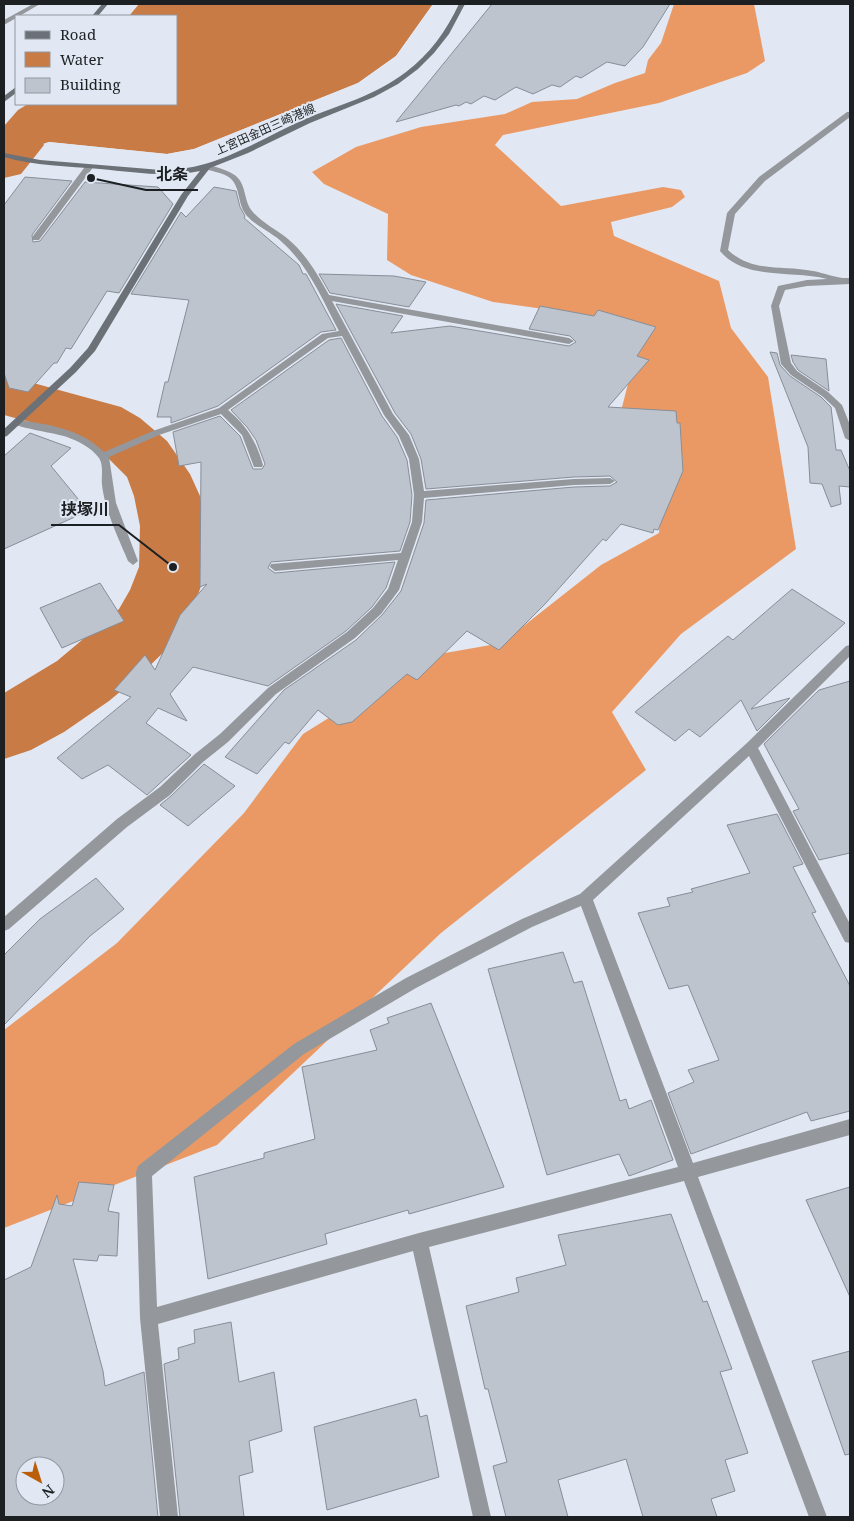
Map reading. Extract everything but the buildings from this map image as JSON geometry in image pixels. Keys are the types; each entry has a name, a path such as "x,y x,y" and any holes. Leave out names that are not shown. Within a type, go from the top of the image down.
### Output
{"main road":[{"path":"96,15 105,4"},
{"name":"上宮田金田三崎港線","path":"4,154 28,160 168,172 207,166 394,84 426,59 440,42 462,4"},
{"path":"4,100 15,90"},
{"path":"4,434 47,395 92,348 186,195 207,166"}],"street":[{"path":"17,15 37,4"},
{"path":"4,22 15,16"},
{"path":"846,281 813,273 756,268 742,264 730,258 724,251 724,243 731,213 762,179 850,114"},
{"path":"36,238 90,166"},
{"path":"4,925 122,823 165,791 199,758 224,738 272,691 350,635 377,610 393,590 417,522 419,495 414,459 404,435 389,415 326,297 303,260 287,242 250,214 244,206 240,187 232,176 207,166"},
{"path":"846,281 807,283 781,288 775,306 786,364 794,374 825,394 839,407 850,438"},
{"path":"326,297 569,341"},
{"path":"103,456 142,438 222,410 325,336 344,333"},
{"path":"222,410 240,425 252,439 258,466"},
{"path":"21,420 69,435 90,444 103,456 107,466 107,486 132,561"},
{"path":"419,495 574,482 610,481"},
{"path":"274,567 393,556 405,557"},
{"path":"169,1517 149,1318 144,1172 300,1049 411,984 527,923 585,898 752,747 850,649"},
{"path":"752,747 850,937"},
{"path":"585,898 818,1517"},
{"path":"149,1318 420,1241 688,1172 850,1127"},
{"path":"420,1241 482,1517"}],"shaded area":[{"path":"674,4 754,4 765,61 747,73 659,103 503,135 495,145 561,206 663,187 681,190 685,197 672,207 611,222 614,236 719,281 731,328 768,377 796,549 681,634 612,712 646,770 441,933 217,1145 4,1228 4,1030 117,943 244,813 303,734 428,656 502,643 601,565 659,533 662,473 621,411 628,384 558,311 493,302 411,275 387,260 388,214 324,184 312,172 356,147 421,127 505,114 532,102 577,99 645,73 648,60 661,43"}],"water":[{"path":"139,4 433,4 396,56 358,83 194,149 167,154 49,142 32,148 4,137 4,126 18,110 26,105 178,105 178,15 130,15"}],"pier":[{"path":"433,4 436,4 398,58 359,85 194,152 167,156 50,144 36,149 32,148 49,142 167,154 194,149 358,83 396,56"}],"waterway":[{"path":"4,164 21,145"},
{"path":"4,394 11,398 99,421 118,432 145,456 158,474 167,496 173,526 173,567 164,592 144,628 83,681 37,711 4,728"}],"place":[{"name":"北条","path":"91,178"},
{"name":"挟塚川","path":"173,567"}]}
